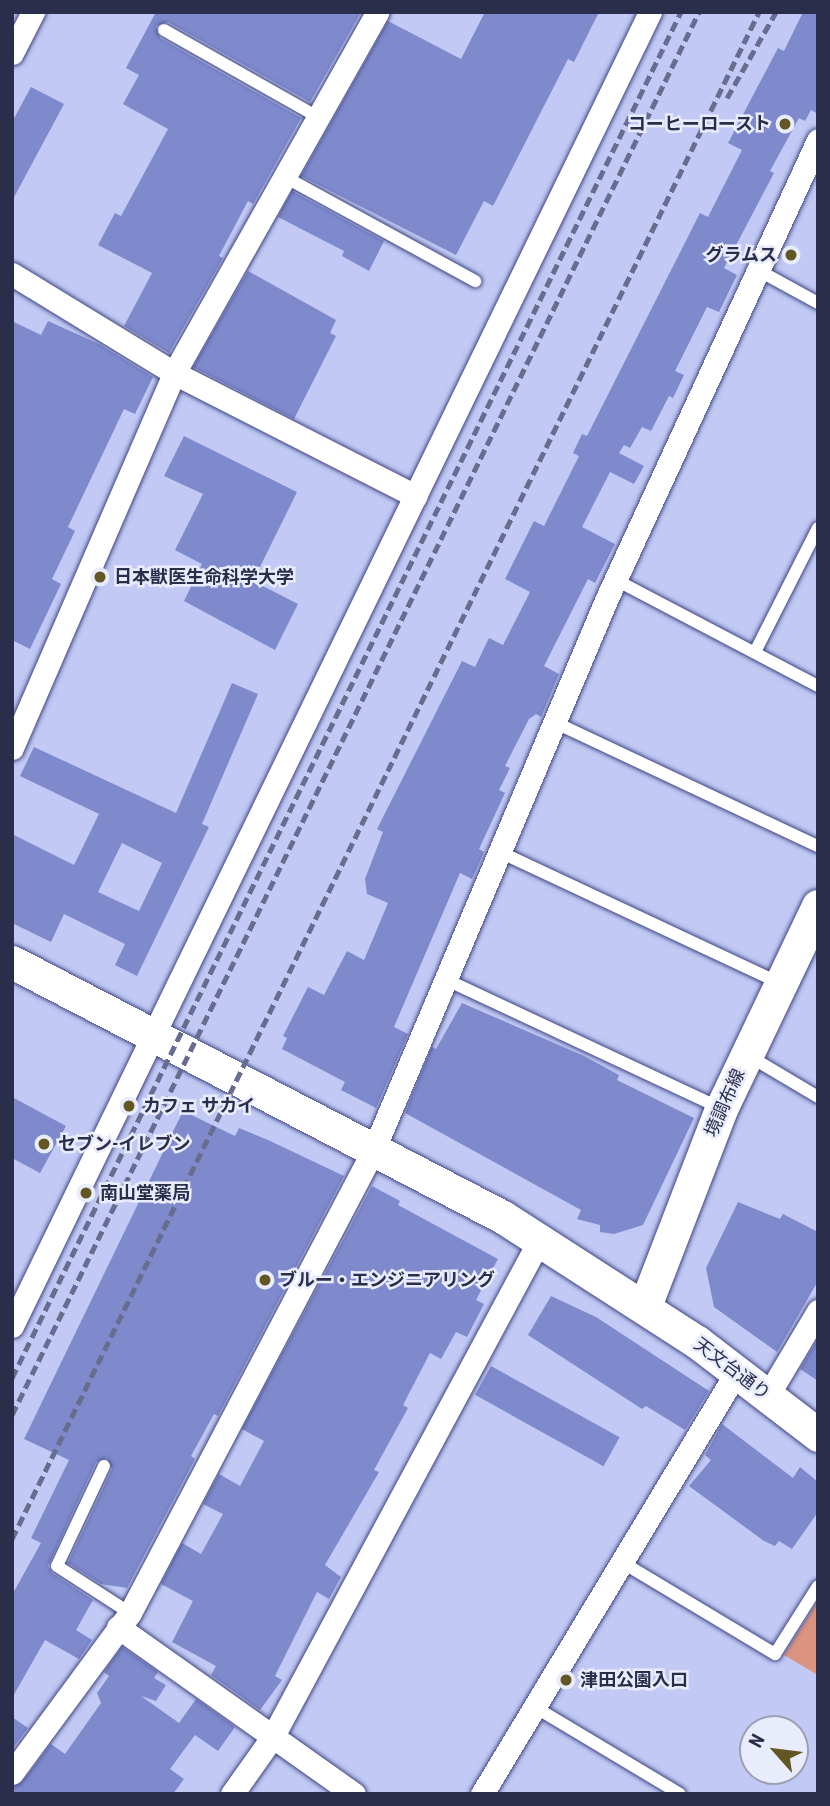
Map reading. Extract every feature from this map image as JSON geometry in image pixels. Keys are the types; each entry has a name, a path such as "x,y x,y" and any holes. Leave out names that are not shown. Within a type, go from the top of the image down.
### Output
{"main road":[{"name":"境調布線","path":"645,1306 721,1109 780,983 814,927"},
{"name":"天文台通り","path":"12,962 374,1149 540,1239 645,1306 737,1371 818,1435"}],"street":[{"path":"12,53 33,12"},
{"path":"12,748 173,373 377,12"},
{"path":"12,1326 151,1034 650,12"},
{"path":"12,1773 124,1620 374,1149 616,580 756,270 818,140"},
{"path":"12,274 173,373 415,496"},
{"path":"232,1794 273,1736 540,1239"},
{"path":"768,1395 818,1311"},
{"path":"482,1794 620,1561 737,1371"},
{"path":"124,1620 273,1736 355,1794"}],"lane":[{"path":"164,30 318,117"},
{"path":"285,177 475,281"},
{"path":"756,270 818,303"},
{"path":"755,652 818,528"},
{"path":"616,580 818,686"},
{"path":"554,722 818,846"},
{"path":"500,852 780,983"},
{"path":"447,980 721,1109"},
{"path":"747,1055 818,1097"},
{"path":"104,1466 57,1566 124,1620"},
{"path":"620,1561 775,1654 818,1586"},
{"path":"533,1706 680,1794"}],"shaded area":[{"path":"818,1601 818,1675 784,1655"}],"building":[{"path":"156,12 361,12 310,102 168,22 156,26 160,38 301,118 253,204 248,201 219,256 223,258 169,353 124,326 152,273 98,245 115,213 121,216 168,129 123,104 139,75 126,68"},
{"path":"485,12 599,12 574,62 568,59 493,206 484,201 456,255 301,176 388,21 461,59"},
{"path":"803,12 818,12 818,114 811,110 805,121 799,118 770,171 774,173 724,268 737,275 719,312 707,307 675,371 684,375 673,398 669,396 651,431 642,427 630,448 624,445 619,453 644,466 634,484 610,472 582,527 615,544 595,583 588,579 544,666 559,674 541,717 536,714 529,719 505,766 510,768 499,790 505,793 479,849 484,852 472,879 460,873 394,1027 408,1034 376,1108 341,1090 345,1082 282,1049 287,1038 283,1036 308,987 324,995 347,951 364,960 388,903 367,894 365,879 383,832 377,829 462,661 475,667 489,638 503,645 530,592 505,579 534,521 544,526 579,456 573,453 582,434 587,436 700,213 708,217 742,150 728,143 778,48 784,51"},
{"path":"31,87 64,104 12,201 12,122"},
{"path":"292,191 384,241 369,271 342,256 344,251 278,217"},
{"path":"248,271 336,320 330,333 336,336 294,419 193,367"},
{"path":"12,321 41,335 48,321 99,344 153,377 135,414 124,409 68,527 75,531 52,579 61,584 30,649 12,640"},
{"path":"184,436 297,492 253,581 298,604 275,650 184,601 202,564 175,550 203,494 164,476"},
{"path":"232,683 258,694 202,824 209,827 137,976 115,965 125,944 64,914 51,942 12,923 12,834 74,865 99,814 20,776 34,747 176,813","holes":["122,843 162,863 139,911 98,892"]},
{"path":"462,1003 584,1056 619,1075 617,1080 694,1118 643,1225 614,1234 600,1232 600,1225 577,1219 581,1210 405,1113 432,1047 436,1049"},
{"path":"12,1097 66,1126 40,1173 12,1158"},
{"path":"183,1111 235,1136 239,1128 344,1176 218,1416 214,1414 191,1456 195,1459 127,1588 101,1584 68,1563 112,1469 107,1458 96,1462 48,1566 52,1573 93,1600 76,1630 92,1640 79,1659 45,1640 12,1698 12,1595 41,1543 31,1538 69,1460 24,1439"},
{"path":"372,1186 400,1201 398,1205 498,1259 476,1300 484,1304 467,1337 456,1332 441,1359 430,1353 403,1405 408,1408 374,1470 379,1472 325,1565 341,1577 329,1599 317,1592 275,1676 282,1680 260,1710 211,1675 216,1666 172,1642 193,1601 161,1584 182,1543 201,1554 223,1514 203,1504 219,1474 240,1486 264,1441 242,1429"},
{"path":"738,1202 780,1219 783,1214 818,1232 818,1281 777,1352 714,1307 706,1268"},
{"path":"551,1296 596,1317 709,1391 685,1430 646,1406 642,1409 528,1335"},
{"path":"818,1339 818,1381 800,1369"},
{"path":"491,1366 620,1437 604,1466 475,1395"},
{"path":"722,1424 793,1478 800,1467 818,1482 818,1512 792,1549 779,1541 775,1546 764,1541 689,1486 711,1460 705,1455"},
{"path":"122,1647 158,1672 154,1678 166,1685 156,1701 141,1696 179,1723 196,1699 235,1727 218,1751 195,1735 170,1769 184,1779 173,1794 12,1794 12,1787 23,1781 51,1744 65,1754 101,1703 97,1693 109,1676 104,1672"},
{"path":"12,1717 28,1728 12,1749"}],"railway":[{"path":"12,1378 681,12"},
{"path":"12,1415 699,12"},
{"path":"12,1539 759,12"},
{"path":"727,98 776,12"}],"place":[{"name":"コーヒーロースト","path":"785,124"},
{"name":"グラムス","path":"791,255"},
{"name":"日本獣医生命科学大学","path":"100,577"},
{"name":"カフェ サカイ","path":"129,1106"},
{"name":"セブン-イレブン","path":"44,1144"},
{"name":"南山堂薬局","path":"86,1193"},
{"name":"ブルー・エンジニアリング","path":"265,1280"},
{"name":"津田公園入口","path":"566,1680"}]}
